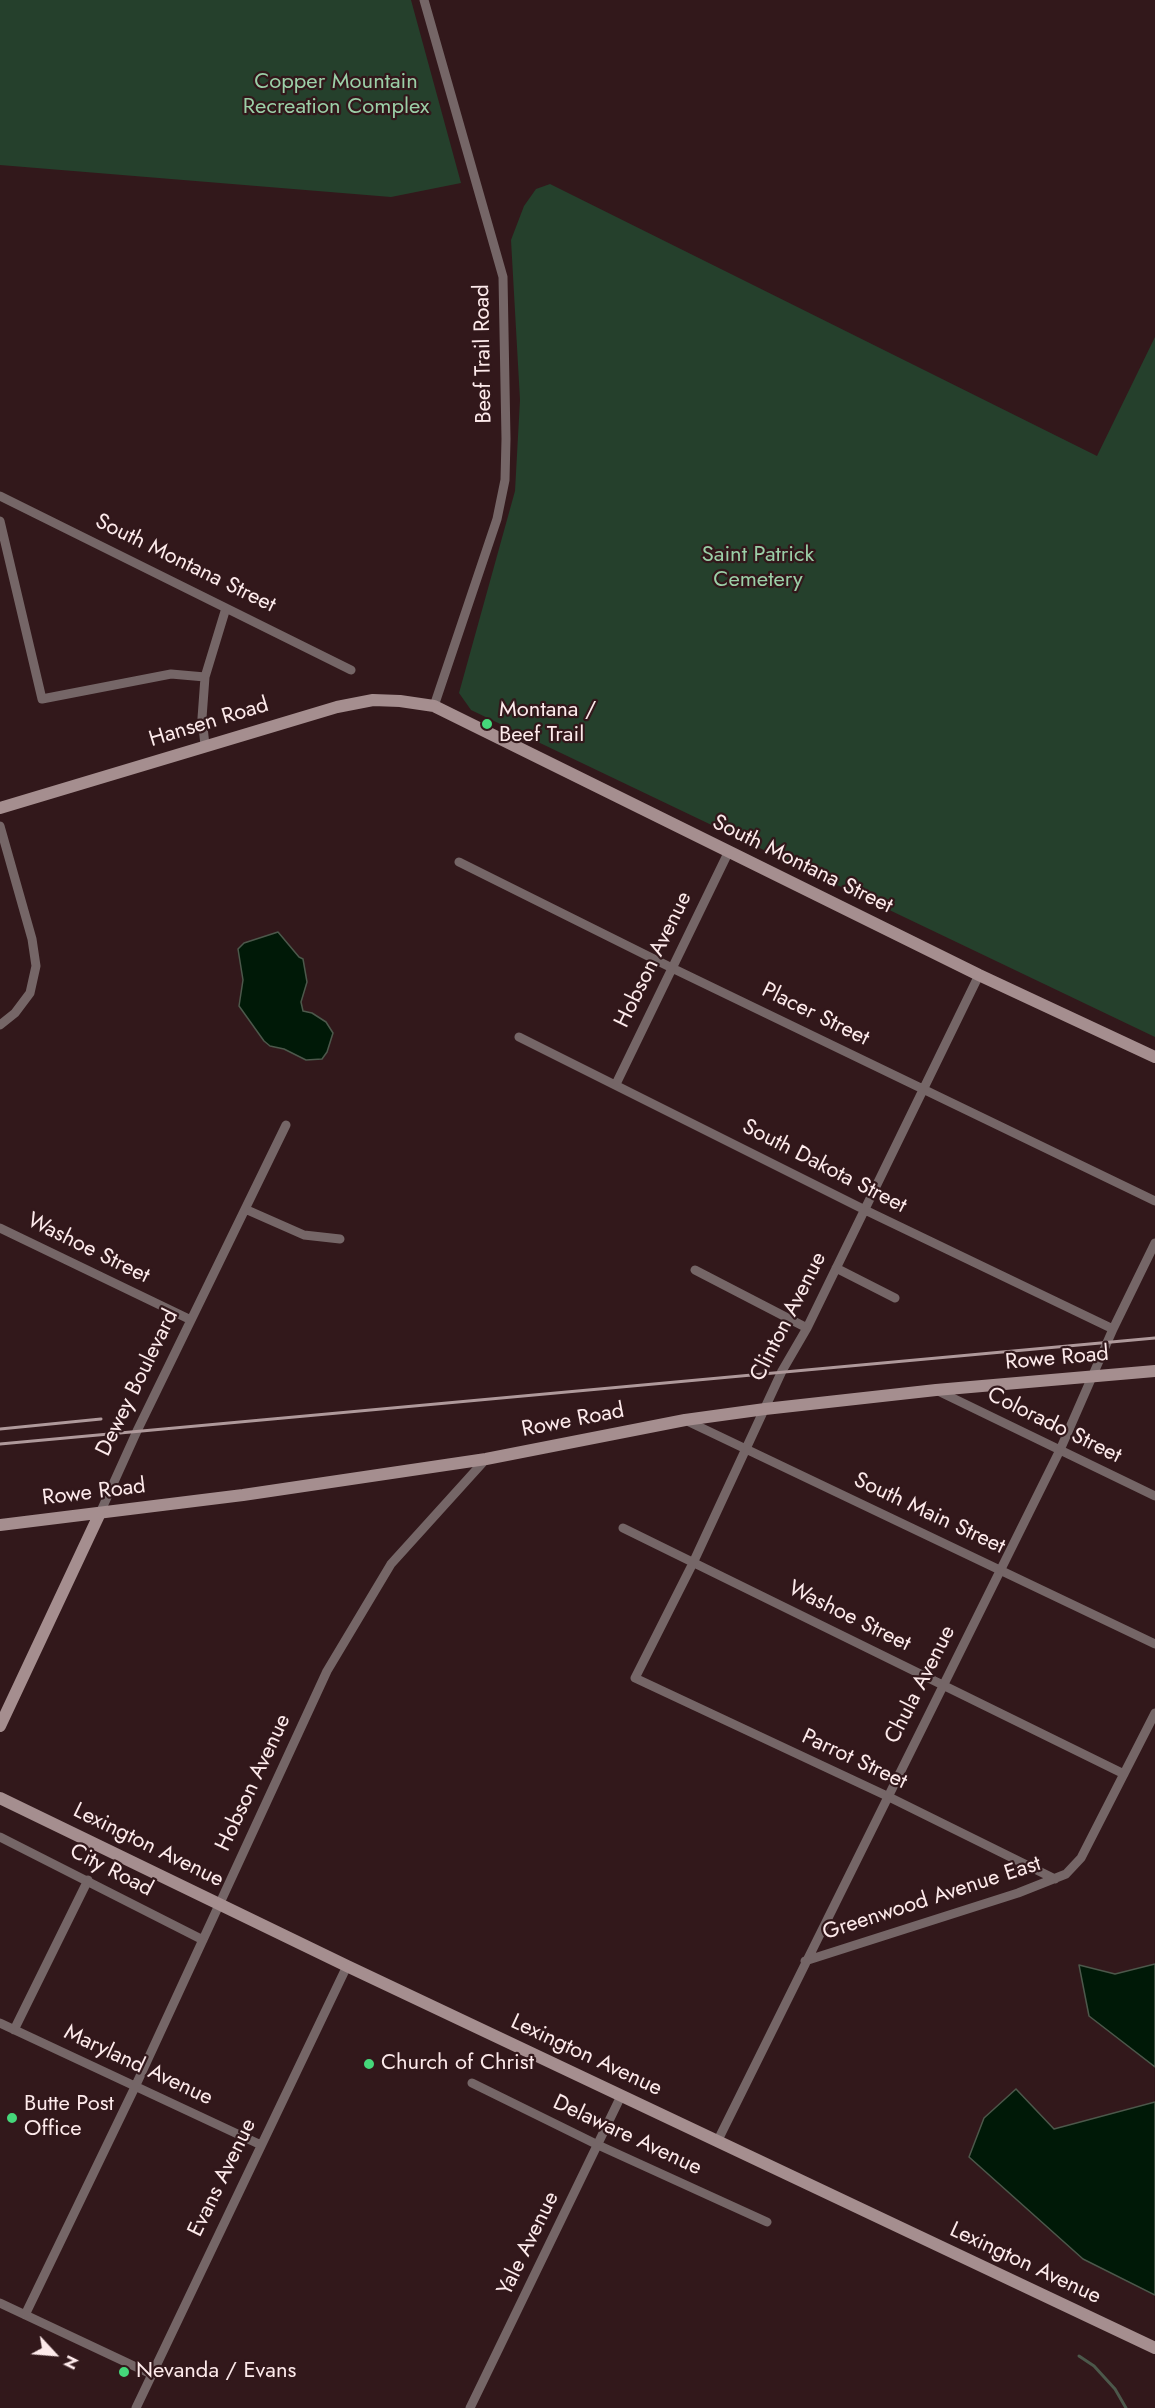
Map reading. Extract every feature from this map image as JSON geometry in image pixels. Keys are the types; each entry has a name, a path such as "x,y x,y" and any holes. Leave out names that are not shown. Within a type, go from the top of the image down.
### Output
{"street":[{"name":"Beef Trail Road","path":"424,0 503,277 506,439 505,480 497,519 434,706"},
{"name":"South Montana Street","path":"0,496 351,670"},
{"path":"0,521 42,699 171,674 205,677"},
{"path":"205,745 201,718 205,677 226,608"},
{"name":"Hansen Road","path":"0,808 337,707 373,700 434,706"},
{"name":"South Montana Street","path":"434,706 728,853 979,975 1155,1057"},
{"path":"0,826 32,939 36,966 30,993 15,1013 0,1025"},
{"name":"Hobson Avenue","path":"616,1084 728,853"},
{"name":"Placer Street","path":"459,862 672,968 1155,1201"},
{"name":"Clinton Avenue","path":"635,1678 693,1563 782,1371 807,1328 979,975"},
{"name":"South Dakota Street","path":"519,1037 865,1210 1113,1329"},
{"name":"Dewey Boulevard","path":"0,1726 191,1320 286,1125"},
{"path":"245,1209 304,1235 340,1239"},
{"name":"Washoe Street","path":"0,1228 191,1320"},
{"name":"Chula Avenue","path":"717,2142 1060,1450 1113,1329 1155,1243"},
{"path":"836,1268 895,1298"},
{"path":"695,1270 807,1328"},
{"name":"Rowe Road","path":"0,1526 486,1459 686,1420 765,1409 936,1390 1155,1371"},
{"name":"Colorado Street","path":"936,1390 1155,1496"},
{"name":"South Main Street","path":"686,1420 1155,1644"},
{"name":"Hobson Avenue","path":"25,2315 333,1662 392,1564 486,1459"},
{"name":"Washoe Street","path":"623,1528 1124,1774"},
{"name":"Parrot Street","path":"635,1678 887,1796 1055,1879"},
{"name":"Greenwood Avenue East","path":"806,1961 1066,1875 1081,1858 1155,1713"},
{"name":"Lexington Avenue","path":"0,1798 347,1966 1155,2348"},
{"name":"City Road","path":"0,1837 203,1940"},
{"path":"14,2030 88,1880"},
{"name":"Evans Avenue","path":"136,2408 347,1966"},
{"name":"Maryland Avenue","path":"0,2023 261,2145"},
{"name":"Delaware Avenue","path":"471,2083 598,2145 767,2222"},
{"name":"Yale Avenue","path":"470,2408 621,2096"},
{"path":"0,2303 151,2374"}],"green space":[{"name":"Copper Mountain Recreation Complex","path":"0,0 411,0 461,183 391,197 0,165"},
{"name":"Saint Patrick Cemetery","path":"550,184 1097,456 1155,337 1155,1037 471,710 459,693 515,491 520,400 511,240 524,206 536,189"}],"shaded area":[{"path":"278,932 303,959 307,982 301,1002 303,1011 312,1013 326,1022 333,1033 327,1052 322,1059 306,1060 284,1049 270,1046 239,1006 243,980 238,949 244,943"},
{"path":"1155,1964 1155,2067 1089,2016 1079,1965 1115,1974"},
{"path":"1016,2089 1054,2129 1155,2102 1155,2295 1083,2259 969,2157 984,2118"}],"waterway":[{"path":"1079,2356 1094,2366 1115,2389 1126,2408"}],"railway":[{"path":"0,1444 1155,1338"},
{"path":"0,1429 101,1419"}],"place":[{"name":"Montana / Beef Trail","path":"487,724"},
{"name":"Church of Christ","path":"369,2064"},
{"name":"Butte Post Office","path":"12,2118"},
{"name":"Nevanda / Evans","path":"124,2372"}]}
